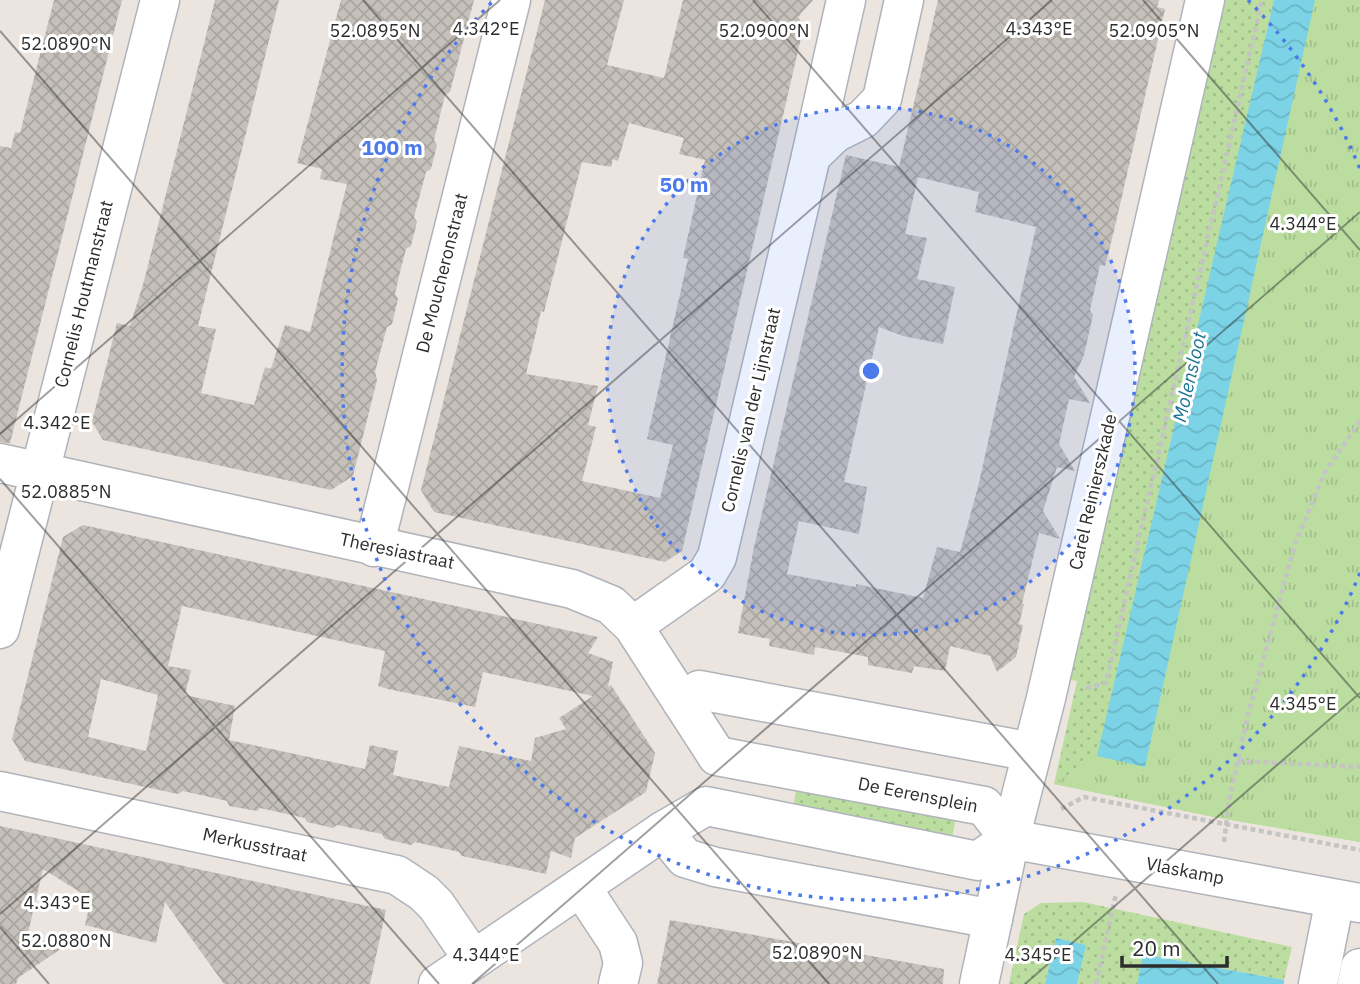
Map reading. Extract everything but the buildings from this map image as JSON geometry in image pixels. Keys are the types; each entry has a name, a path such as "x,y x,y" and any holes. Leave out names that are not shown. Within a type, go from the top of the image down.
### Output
{"street":[{"name":"Cornelis Houtmanstraat","path":"0,629 160,0"},
{"name":"De Moucheronstraat","path":"374,547 511,0"},
{"name":"Cornelis van der Lijnstraat","path":"633,626 707,574 717,557 846,0"},
{"path":"811,156 835,133 863,119 882,99 904,0"},
{"name":"Carel Reinierszkade","path":"979,984 1010,839 1205,0"},
{"name":"Theresiastraat","path":"0,463 572,589 611,605 633,626 718,756"},
{"path":"682,702 699,690 1032,752"},
{"path":"706,806 718,756"},
{"name":"De Eerensplein","path":"718,756 984,806 1010,839"},
{"name":"Merkusstraat","path":"0,791 397,875 424,893 436,905 473,960"},
{"path":"438,984 663,831 706,806 978,861 1010,839"},
{"path":"663,831 685,859 715,867 993,919"},
{"name":"Vlaskamp","path":"1010,839 1347,901"},
{"path":"581,887 618,943 623,963 618,984"},
{"path":"1318,984 1347,901"},
{"path":"1357,984 1360,968"}],"path":[{"path":"1096,685 1105,683 1262,0"},
{"path":"1217,877 1229,801 1248,715 1295,544 1325,472 1360,421"},
{"path":"1238,761 1360,767"},
{"path":"1010,839 1084,797 1360,850"},
{"path":"1097,984 1123,859"}],"green space":[{"path":"1220,0 1274,0 1214,265 1360,267 1360,842 1214,817 1054,784 1077,681 1065,679"},
{"path":"1274,0 1360,0 1360,842 1214,817 1054,784 1097,756"},
{"path":"798,782 957,812 951,843 792,813"},
{"path":"1083,902 1292,947 1284,980 1144,954 1137,984 1077,984 1085,945 1056,938 1045,984 1009,984 1024,914 1041,903"}],"water":[{"name":"Molensloot","path":"1274,0 1315,0 1145,767 1097,756"},
{"path":"1056,938 1086,945 1077,984 1045,984"},
{"path":"1143,954 1284,980 1284,984 1137,984"}]}
